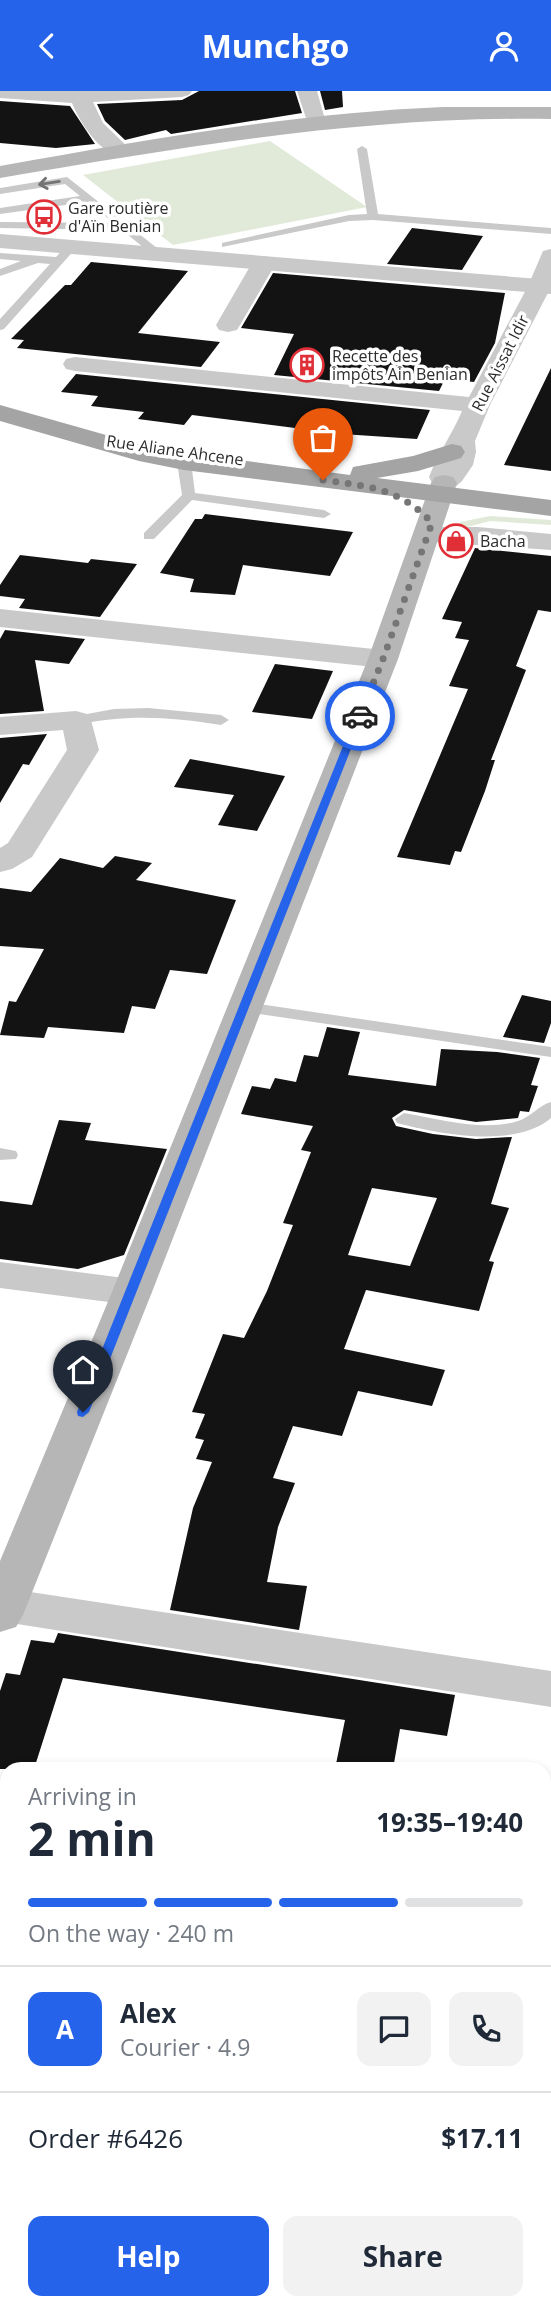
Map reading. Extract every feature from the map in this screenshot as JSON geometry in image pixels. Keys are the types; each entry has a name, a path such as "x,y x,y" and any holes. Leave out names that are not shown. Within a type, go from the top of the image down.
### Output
{"main road":[{"path":"0,172 121,151 316,123 407,115 551,113"},
{"path":"0,413 93,438"},
{"name":"Rue Aliane Ahcene","path":"93,438 148,455 184,462 368,480 445,484"},
{"name":"Rue Aliane Ahcene","path":"93,438 368,480"},
{"path":"368,480 414,507 445,484 476,473 507,497 551,508"},
{"path":"445,484 456,511 507,497 551,495"},
{"path":"2,1610 132,1292 383,659 445,484"}],"street":[{"path":"0,92 81,97 182,91"},
{"path":"307,91 316,123"},
{"path":"81,97 84,110 94,127 121,151"},
{"path":"0,241 65,254 158,254 546,286"},
{"name":"Rue Aissat Idir","path":"445,484 477,405 546,286 551,256"},
{"path":"228,325 264,263"},
{"path":"75,364 477,405"},
{"path":"445,484 478,535 551,542"},
{"path":"0,618 383,659"},
{"path":"0,726 76,720 83,750 20,850 0,862"},
{"path":"0,1275 132,1292"},
{"path":"2,1610 551,1689"}],"lane":[{"path":"362,149 373,217"},
{"path":"0,191 67,180 158,254"},
{"path":"0,202 79,190"},
{"path":"0,211 89,198"},
{"path":"226,245 349,218 373,217 551,231"},
{"path":"0,225 123,227"},
{"path":"0,273 37,259 65,254"},
{"path":"1,324 65,254"},
{"path":"0,255 37,259"},
{"path":"184,462 188,496"},
{"path":"188,496 324,514"},
{"path":"149,536 188,496"},
{"path":"76,720 110,712 160,711 221,720"},
{"path":"244,1007 551,1052"},
{"path":"404,1119 510,1130 536,1122 551,1108"}],"green space":[{"path":"270,141 367,207 173,245 83,175"},
{"path":"490,516 551,520 551,525 490,521 456,530 460,522"}],"building":[{"path":"199,91 295,91 302,113 171,134 166,130 125,140 105,121 97,104 182,100"},
{"path":"320,91 342,91 343,107 325,110"},
{"path":"0,101 70,106 95,144 56,148 0,143"},
{"path":"412,228 483,236 462,270 387,264"},
{"path":"91,262 188,271 138,333 220,342 201,367 17,348 24,340 11,339 65,285 71,285"},
{"path":"273,273 505,293 495,343 474,382 445,379 439,391 274,375 294,334 241,328"},
{"path":"551,368 551,471 504,465"},
{"path":"76,374 430,410 417,439 342,434 192,415 184,425 138,419 144,412 91,406 98,396 61,392"},
{"path":"205,514 353,532 330,576 243,565 235,595 190,592 194,579 160,573 195,519 202,519"},
{"path":"475,548 551,556 551,612 538,610 516,666 526,670 491,760 495,760 461,852 455,851 450,865 397,857 468,689 449,686 469,640 455,638 462,622 442,619"},
{"path":"20,555 88,563 91,559 137,564 100,617 19,608 25,599 0,596 0,585"},
{"path":"5,630 85,639 69,664 35,660 44,711 0,714 0,639"},
{"path":"275,664 333,671 312,719 252,712"},
{"path":"47,734 29,765 23,764 0,803 0,738"},
{"path":"190,759 285,776 257,831 218,825 234,795 174,787"},
{"path":"115,856 152,863 136,880 236,900 207,974 170,970 155,1009 132,1006 124,1033 48,1027 44,1038 0,1035 9,1001 16,1002 44,949 0,946 0,888 31,892 60,858 103,868"},
{"path":"522,995 551,1001 551,1023 544,1043 503,1037"},
{"path":"327,1027 360,1032 348,1075 436,1086 441,1049 540,1058 531,1085 538,1086 529,1112 520,1111 518,1118 476,1122 404,1110 392,1118 396,1126 433,1134 476,1139 512,1137 491,1204 509,1208 489,1261 494,1262 479,1311 366,1290 344,1349 445,1370 432,1406 358,1391 342,1436 293,1426 273,1478 295,1483 278,1527 267,1582 307,1586 299,1630 170,1610 193,1508 212,1462 196,1459 204,1440 195,1438 205,1414 192,1412 223,1334 244,1338 267,1291 293,1225 283,1223 311,1152 301,1150 313,1126 241,1114 252,1086 270,1089 275,1078 296,1082 304,1055 318,1057","holes":["372,1188 437,1198 410,1266 348,1255"]},
{"path":"59,1120 91,1123 85,1140 167,1149 124,1255 78,1269 0,1259 0,1201 32,1205"},
{"path":"58,1633 455,1695 447,1736 400,1729 394,1762 336,1762 345,1720 63,1678 36,1762 0,1762 0,1691 6,1673 20,1675 31,1640 54,1643"}],"way so far":[{"path":"323,480 375,487 403,500 432,523 360,716"}],"place":[{"name":"Gare routière d'Aïn Benian","path":"44,217"},
{"name":"Recette des impôts Ain Benian","path":"307,365"},
{"name":"Bacha","path":"456,541"}],"route":[{"path":"83,1412 360,716"}]}
